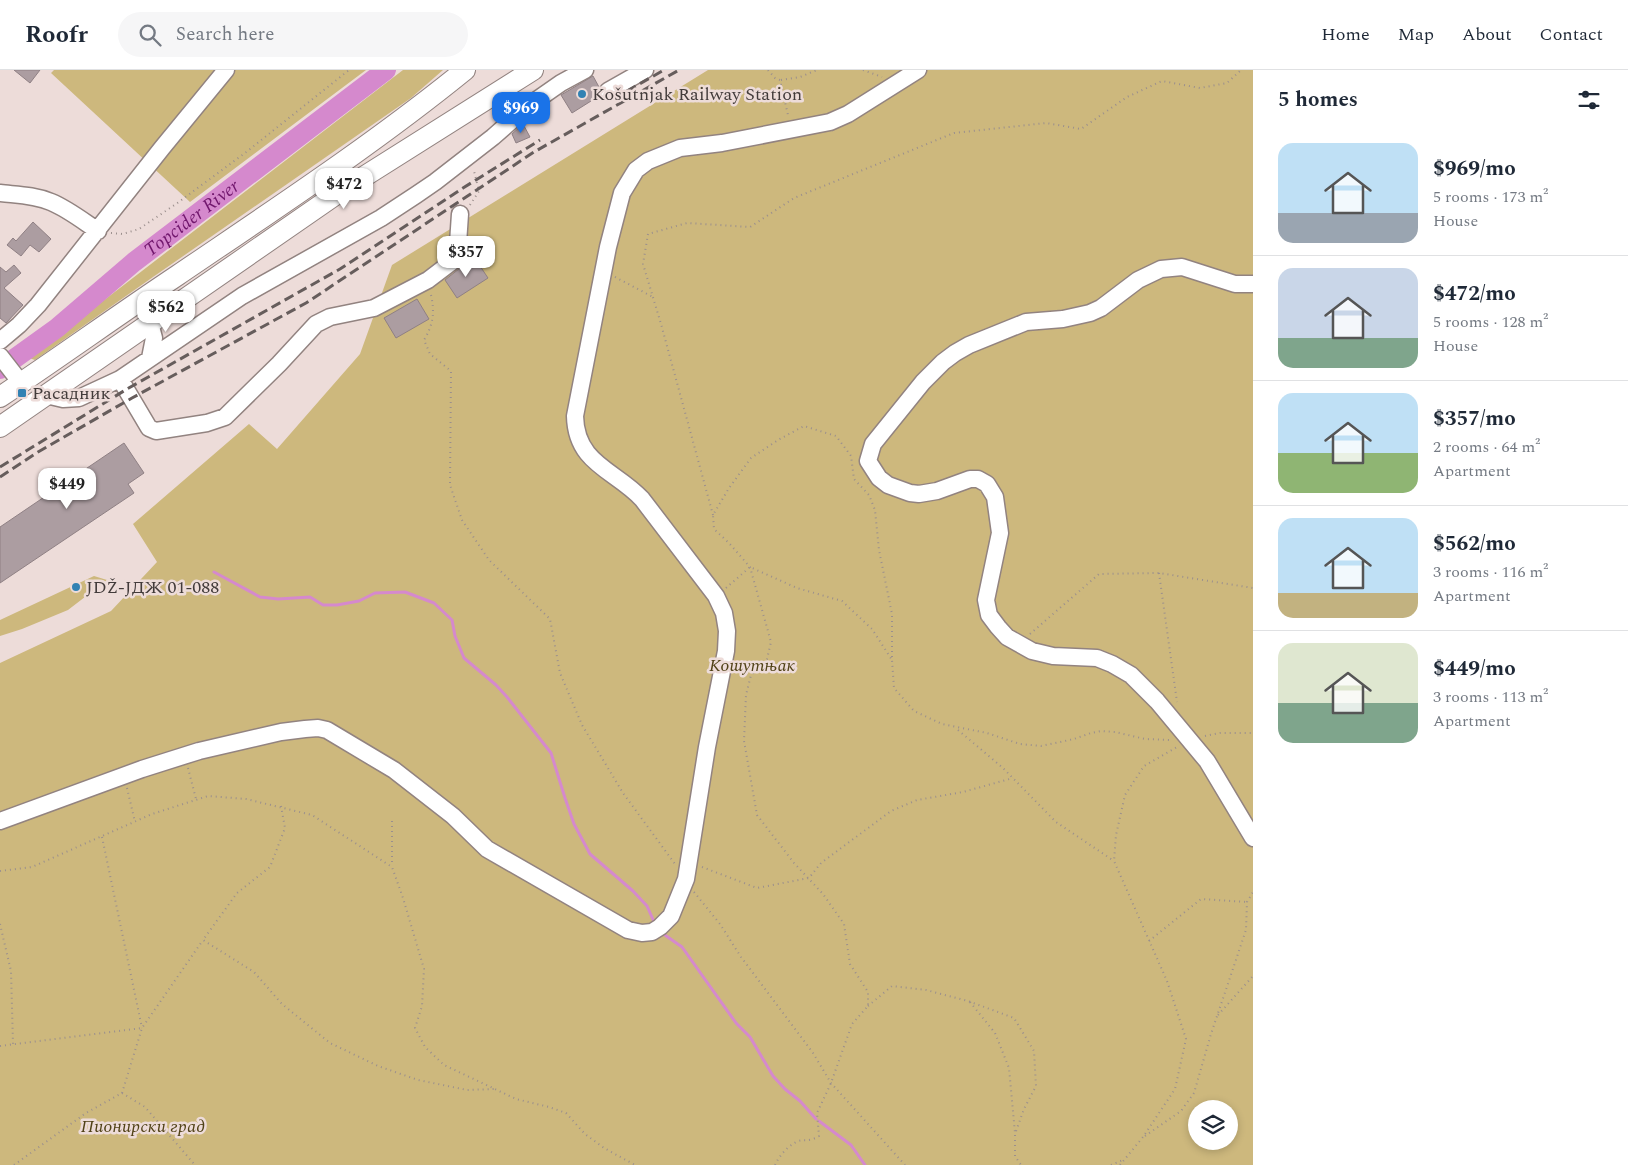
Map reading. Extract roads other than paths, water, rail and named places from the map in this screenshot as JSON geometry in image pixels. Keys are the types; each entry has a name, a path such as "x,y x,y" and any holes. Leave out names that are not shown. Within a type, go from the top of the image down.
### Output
{"main road":[{"path":"0,398 19,380 214,251 374,139 432,97 465,70"},
{"path":"0,427 338,193 533,70"}],"street":[{"path":"0,341 38,305 226,70"},
{"path":"46,395 63,399 79,398 120,379 242,296 381,218 435,182 536,101 585,70"},
{"path":"608,91 645,70"},
{"path":"0,821 184,755 281,732 318,728 327,730 394,770 453,816 487,849 628,930 642,933 656,929 671,916 686,879 707,747 726,650 726,630 724,614 716,596 642,499 628,485 599,466 579,441 575,416 608,246 622,193 636,170 648,161 680,148 789,131 830,122 918,70"},
{"path":"0,193 49,201 67,210 98,231"},
{"path":"120,379 149,428 156,431 207,423 225,417 280,364 316,324 330,317 374,308 428,280 457,258 460,214"},
{"path":"1253,284 1235,284 1182,267 1161,269 1138,280 1101,308 1090,313 1063,319 1026,322 969,345 943,362 923,382 873,444 868,461 872,470 883,482 910,493 929,493 970,479 983,481 991,488 995,497 1000,533 986,600 988,614 1007,637 1032,651 1053,656 1096,658 1126,671 1143,686 1207,761 1253,838"},
{"path":"150,323 154,338 150,358"},
{"path":"0,356 19,380"}],"waterway":[{"name":"Topcider River","path":"0,369 57,328 134,262 386,70"},
{"path":"214,572 260,597 278,599 310,597 323,605 337,605 359,601 375,593 405,592 434,603 452,620 455,636 464,658 507,697 551,753 574,824 590,854 633,891 647,906 655,924"},
{"path":"662,933 682,947 736,1023 750,1037 773,1076 816,1119"},
{"path":"819,1121 851,1145 865,1165"}],"railway":[{"path":"627,91 664,70"},
{"path":"0,477 38,452 132,398 306,303 534,152 679,70"},
{"path":"0,467 127,389 340,269 540,140"}],"place":[{"name":"Košutnjak Railway Station","path":"582,94"},
{"name":"Расадник","path":"22,393"},
{"name":"JDŽ-JДЖ 01-088","path":"76,587"}],"park label":[{"name":"Кошутњак","path":"752,665"},
{"name":"Пионирски град","path":"143,1126"}]}
